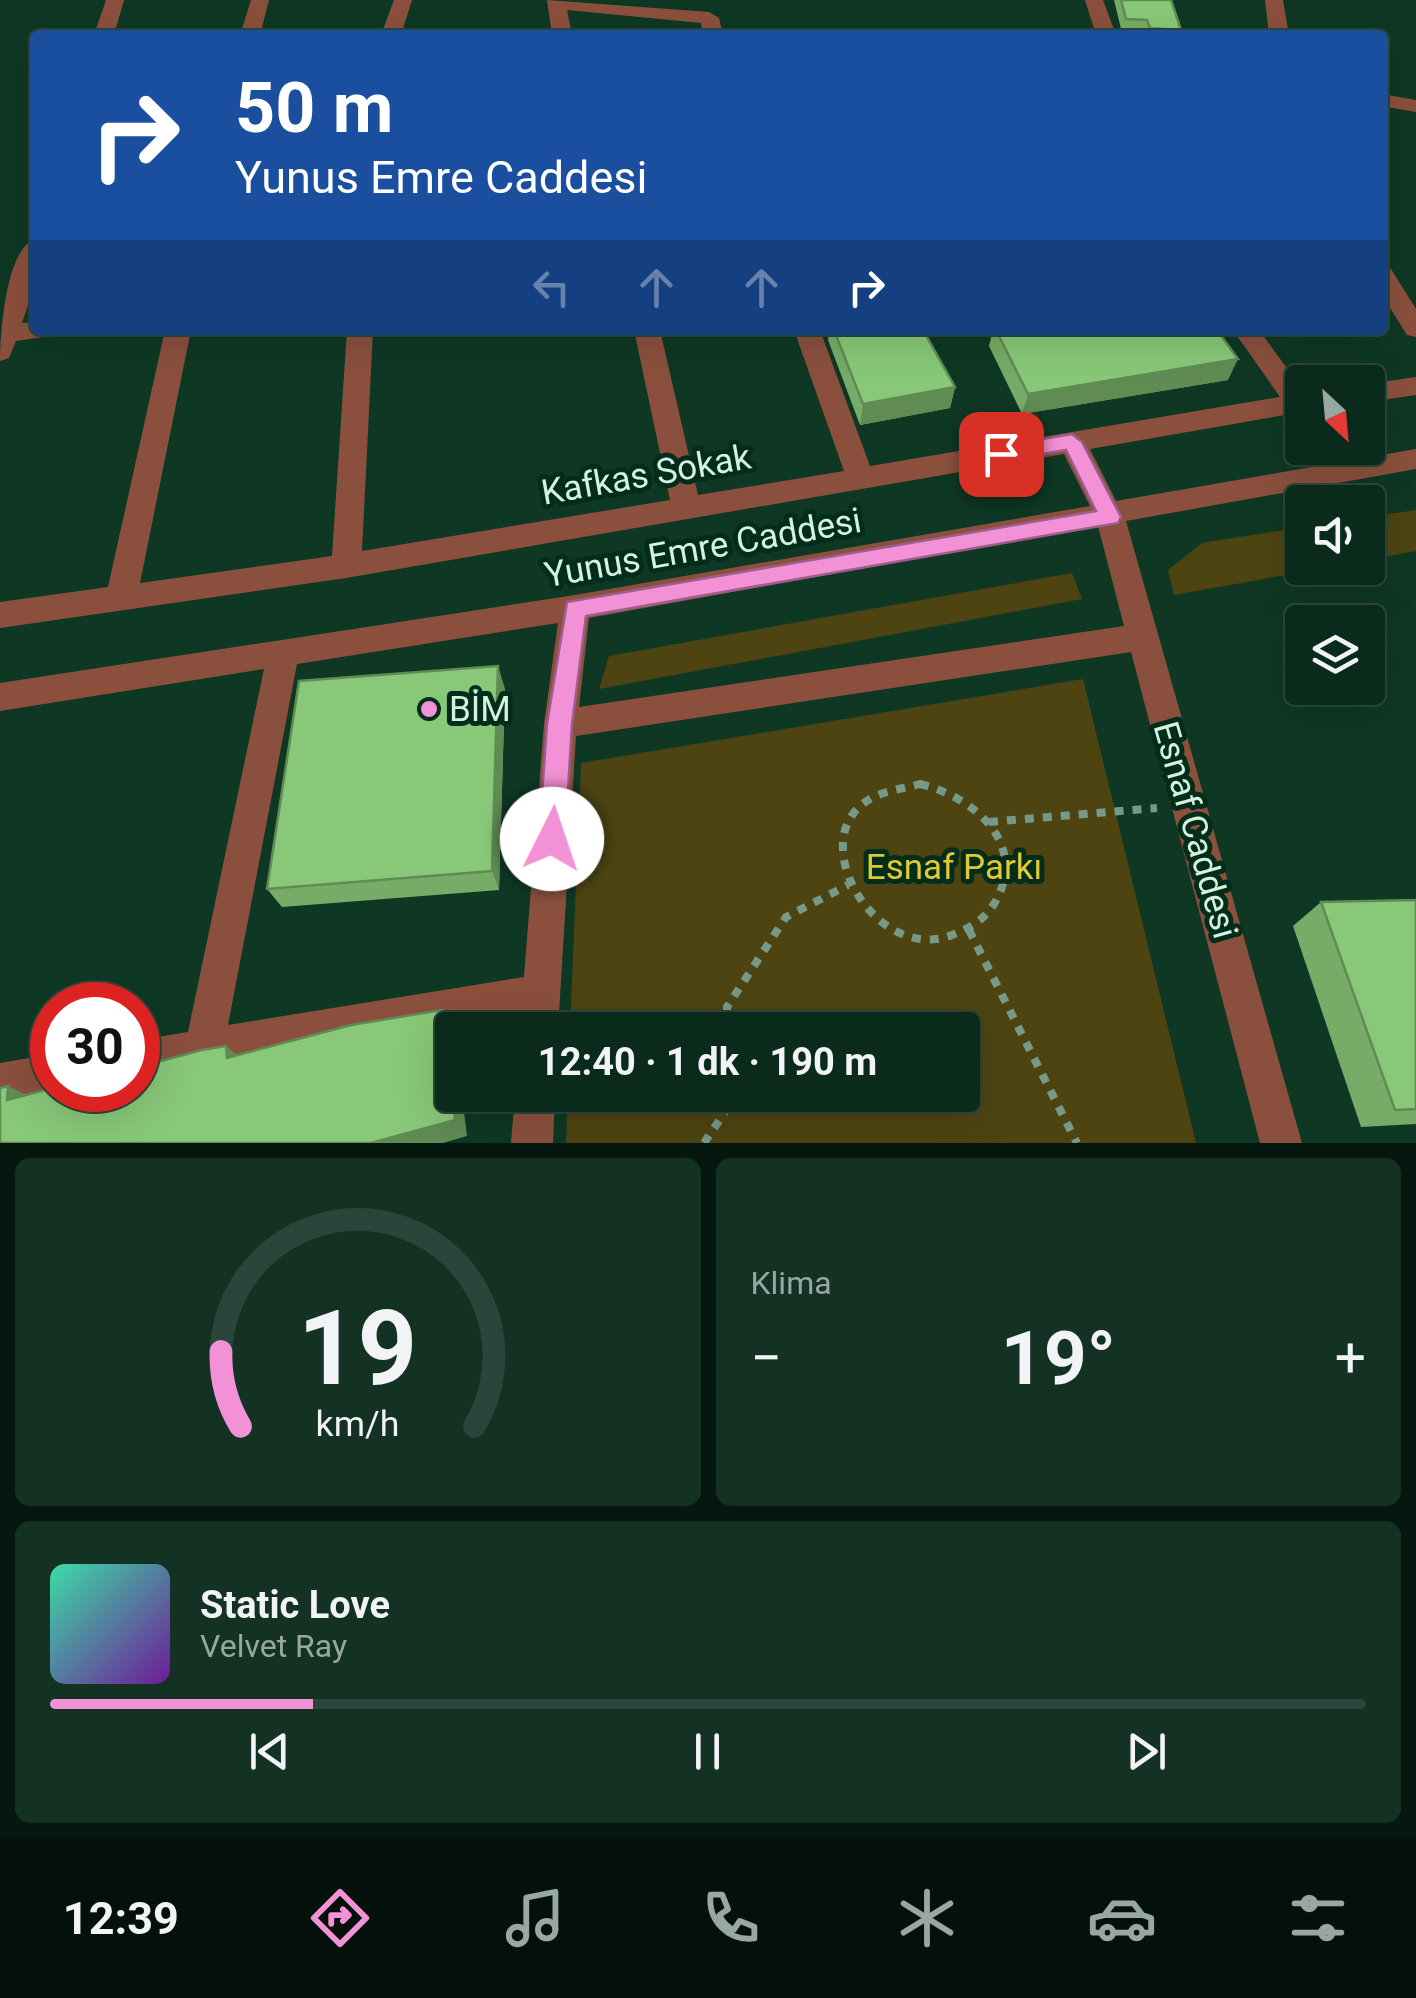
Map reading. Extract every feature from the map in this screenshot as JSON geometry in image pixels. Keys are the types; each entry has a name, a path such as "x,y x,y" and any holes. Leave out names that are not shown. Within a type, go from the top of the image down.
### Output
{"street":[{"path":"105,30 114,0"},
{"path":"251,30 260,0"},
{"path":"393,30 403,0"},
{"path":"1094,0 1104,30"},
{"path":"1274,0 1278,30"},
{"path":"561,30 556,1 711,26"},
{"path":"1388,101 1416,106"},
{"path":"2,340 30,262"},
{"path":"1394,290 1416,328"},
{"path":"2,340 30,333"},
{"path":"122,595 177,335"},
{"path":"346,566 360,335"},
{"path":"648,335 686,506"},
{"path":"808,335 860,477"},
{"path":"1250,335 1285,383"},
{"path":"1385,391 1416,386"},
{"name":"Kafkas Sokak","path":"0,614 346,566 1285,406"},
{"name":"Esnaf Caddesi","path":"1072,442 1110,517 1281,1143"},
{"name":"Yunus Emre Caddesi","path":"0,697 575,608 1110,517 1416,459"},
{"path":"541,1012 560,724 575,608"},
{"path":"560,724 1141,637"},
{"path":"204,1049 283,654"},
{"path":"160,1056 435,1024"},
{"path":"0,1083 30,1078"},
{"path":"532,1143 534,1112"}],"path":[{"path":"920,784 946,790 970,803 989,822 1001,845 1006,870 1001,894 988,915 968,930 942,939 914,937 886,928 864,909 848,886 841,860 843,835 854,813 871,796 894,786 920,784"},
{"path":"989,822 1188,805"},
{"path":"727,1012 727,1006 786,917 848,886"},
{"path":"968,930 1077,1143"},
{"path":"704,1143 725,1112"}],"green space":[{"path":"1416,510 1416,551 1385,557 1385,515"},
{"path":"1285,530 1285,575 1174,595 1168,570 1202,543"},
{"path":"1072,573 1082,599 599,689 609,656"},
{"name":"Esnaf Parkı","path":"1083,679 1196,1143 566,1143 567,1112 980,1112 980,1012 571,1012 581,763"}],"building":[{"path":"1121,0 1171,0 1181,30 1150,28 1147,20 1126,19"},
{"path":"836,335 926,335 955,387 863,404"},
{"path":"998,335 1221,335 1238,359 1028,394"},
{"path":"498,666 492,871 267,889 299,681"},
{"path":"1416,900 1416,1109 1395,1110 1321,902"},
{"path":"442,1010 435,1012 435,1112 454,1112 455,1120 371,1143 0,1143 0,1088 8,1086 7,1100 30,1094 30,1112 160,1112 160,1061 226,1046 227,1058 351,1025"}],"place":[{"name":"BİM","path":"429,709"}],"route":[{"path":"552,839 560,724 575,608 1110,517 1072,442 1001,454"}]}
